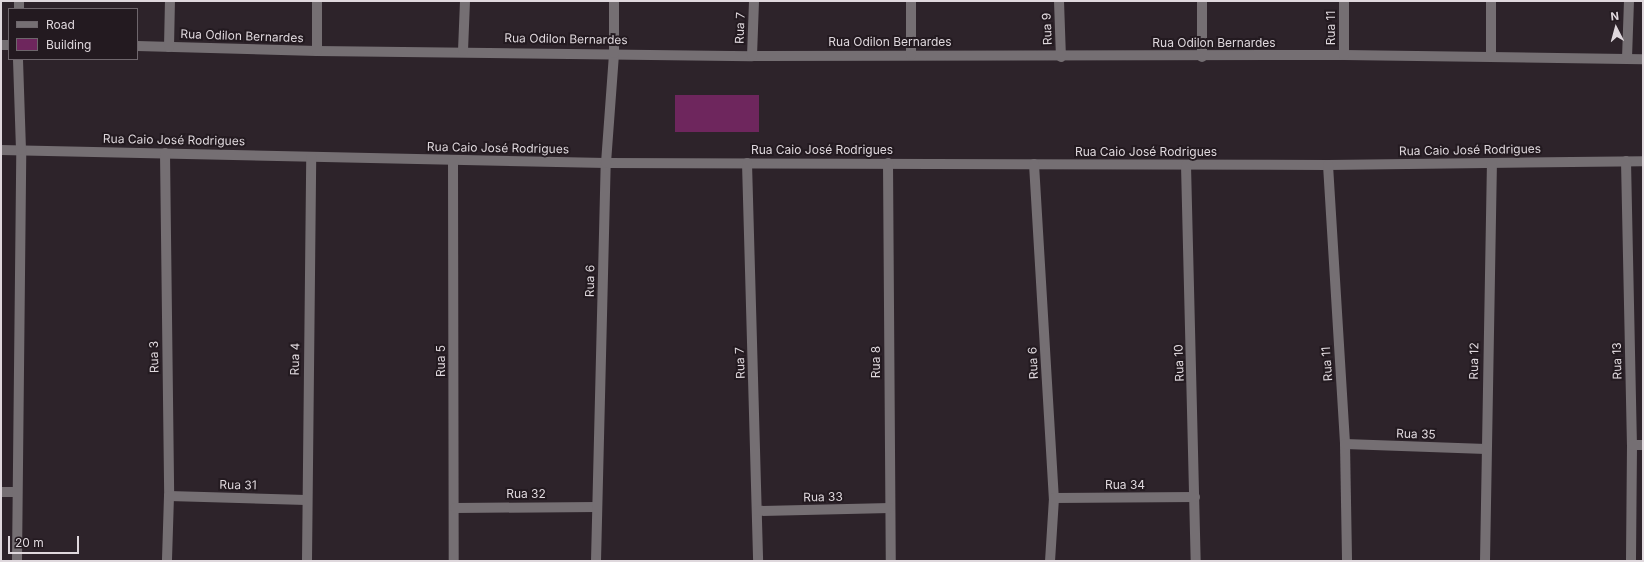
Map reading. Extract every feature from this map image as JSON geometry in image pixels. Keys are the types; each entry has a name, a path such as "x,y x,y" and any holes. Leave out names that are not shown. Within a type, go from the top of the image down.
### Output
{"street":[{"path":"169,47 170,1"},
{"path":"317,1 317,52"},
{"path":"463,51 465,1"},
{"name":"Rua 6","path":"596,561 606,163 614,53 614,1"},
{"name":"Rua 7","path":"752,56 754,1"},
{"path":"911,1 911,55"},
{"name":"Rua 9","path":"1059,1 1061,56"},
{"path":"1202,1 1202,57"},
{"name":"Rua 11","path":"1344,1 1344,55"},
{"path":"1491,1 1491,56"},
{"path":"1627,58 1629,1"},
{"name":"Rua Odilon Bernardes","path":"138,46 317,52 463,51 752,56 911,55 1202,57 1344,55 1643,59"},
{"path":"17,561 21,150 18,60"},
{"name":"Rua Caio José Rodrigues","path":"1,150 606,163 1328,165 1643,161"},
{"name":"Rua 3","path":"165,153 169,496 167,561"},
{"name":"Rua 4","path":"306,561 311,157"},
{"name":"Rua 5","path":"453,160 456,508 454,561"},
{"name":"Rua 13","path":"1626,161 1632,445 1631,561"},
{"name":"Rua 12","path":"1485,561 1492,162"},
{"name":"Rua 7","path":"746,163 758,511 758,561"},
{"name":"Rua 8","path":"888,163 891,561"},
{"name":"Rua 6","path":"1034,164 1054,498 1050,561"},
{"name":"Rua 10","path":"1186,165 1196,561"},
{"name":"Rua 11","path":"1328,165 1345,444 1347,561"},
{"name":"Rua 35","path":"1345,444 1486,449"},
{"path":"1632,445 1643,446"},
{"path":"1,492 17,492"},
{"name":"Rua 31","path":"169,496 306,500"},
{"name":"Rua 34","path":"1054,498 1195,497"},
{"name":"Rua 32","path":"456,508 597,507"},
{"name":"Rua 33","path":"758,511 890,508"}],"building":[{"path":"675,95 759,95 759,132 675,132"}]}
